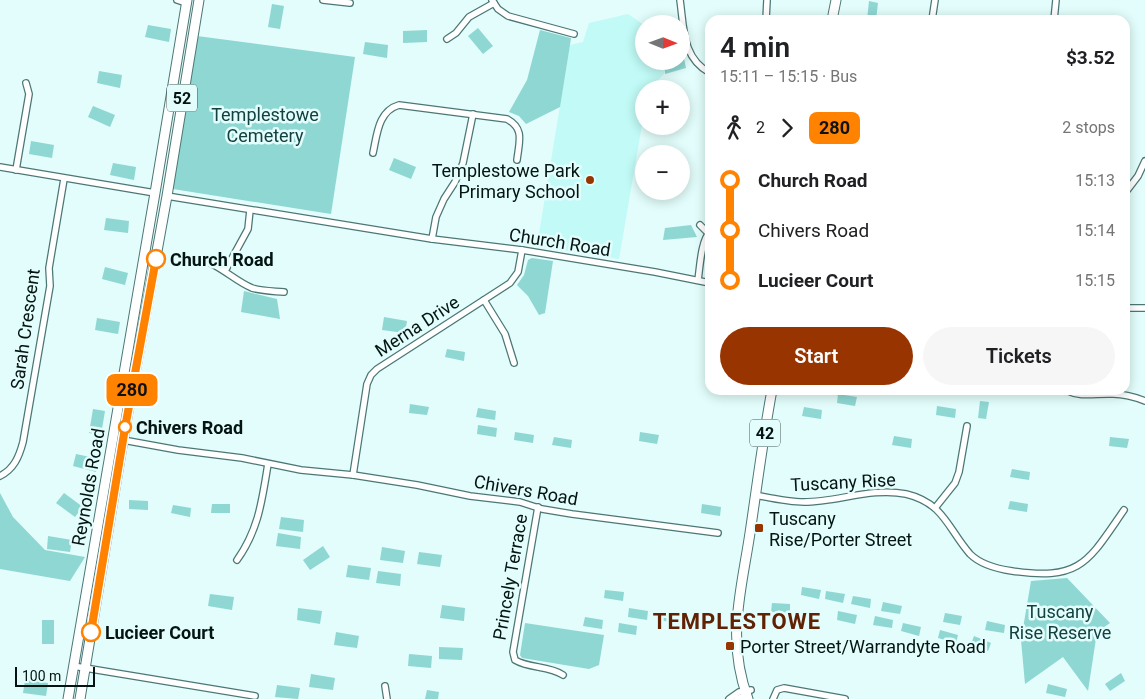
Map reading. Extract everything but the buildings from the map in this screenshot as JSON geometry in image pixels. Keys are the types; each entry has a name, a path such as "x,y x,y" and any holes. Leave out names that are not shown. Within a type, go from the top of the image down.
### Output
{"main road":[{"name":"52","path":"167,196 199,0"},
{"path":"828,15 830,0"},
{"path":"833,15 836,0"},
{"name":"52","path":"156,193 184,1"},
{"name":"Reynolds Road","path":"68,699 156,193"},
{"path":"149,229 157,216 161,196 167,196"},
{"name":"Reynolds Road","path":"80,699 123,440 167,196"},
{"path":"144,256 156,258"},
{"name":"42","path":"758,476 760,437 767,395"},
{"name":"42","path":"748,694 738,659 736,636 739,594 771,395"}],"street":[{"path":"323,0 350,2"},
{"path":"680,0 686,43 692,58 699,67 705,70"},
{"path":"766,15 767,0"},
{"path":"933,15 935,0"},
{"path":"1054,15 1056,0"},
{"path":"447,38 456,33 469,17 493,1 498,9 508,16 574,34"},
{"path":"16,170 29,94 26,83"},
{"path":"373,154 384,114 390,107 399,105 507,118 516,124 519,131 517,160"},
{"path":"432,239 436,217 463,163 473,114"},
{"path":"1130,186 1138,176 1145,161"},
{"path":"0,167 156,193"},
{"name":"Sarah Crescent","path":"0,476 9,471 19,455 23,442 50,286 50,268 64,179"},
{"name":"Church Road","path":"167,196 432,239 522,250 705,282"},
{"path":"225,271 248,229 250,210"},
{"path":"700,225 705,229"},
{"path":"698,280 705,239"},
{"name":"Merna Drive","path":"353,475 367,384 371,375 510,283 518,272 522,250"},
{"path":"192,259 198,259 225,271 252,288 284,292"},
{"path":"484,300 505,334 514,363"},
{"path":"1130,308 1145,308"},
{"path":"1078,395 1097,395"},
{"path":"1121,395 1145,401"},
{"path":"935,508 955,483 959,472 967,426"},
{"name":"Chivers Road","path":"123,440 178,450 242,458 308,471 353,475 417,485 470,496 520,502 572,514 718,534"},
{"path":"237,560 254,532 260,511 268,464"},
{"name":"Tuscany Rise","path":"755,495 805,502 887,492 914,497 935,508 948,522 971,555 982,563 998,569 1022,572 1056,573 1078,565 1094,552 1124,510"},
{"name":"Princely Terrace","path":"538,507 513,652 515,660 521,664 554,669 563,676"},
{"path":"73,666 255,696"},
{"path":"385,686 387,699"},
{"path":"773,699 780,688 845,699"},
{"path":"729,699 739,692 748,694"},
{"path":"737,699 748,694"}],"shaded area":[{"name":"Templestowe Park Primary School","path":"628,14 635,19 635,70 664,70 664,74 658,80 635,80 635,135 640,135 639,145 635,145 635,166 619,259 537,246 570,45 583,42 589,23"}],"green space":[{"path":"869,1 878,3 877,15 868,15"},
{"path":"272,4 284,6 280,29 268,27"},
{"path":"148,25 171,29 169,42 145,37"},
{"path":"478,28 493,46 483,54 468,36"},
{"path":"427,30 427,42 403,43 403,31"},
{"path":"540,30 571,38 570,45 560,107 526,124 519,116 509,112 527,80"},
{"name":"Templestowe Cemetery","path":"197,36 355,57 331,214 173,189"},
{"path":"365,42 388,45 387,58 363,54"},
{"path":"665,70 679,70 665,74"},
{"path":"99,71 122,75 120,88 97,83"},
{"path":"93,106 115,115 110,127 88,117"},
{"path":"31,141 54,145 52,158 29,154"},
{"path":"394,158 416,167 411,179 389,170"},
{"path":"113,163 136,167 134,180 110,175"},
{"path":"106,218 129,221 128,233 104,230"},
{"path":"691,225 697,237 663,240 665,228"},
{"path":"532,258 553,261 545,313 539,315 528,296 517,285 524,275 528,260"},
{"path":"105,267 128,273 125,285 102,279"},
{"path":"244,291 277,299 280,319 241,312"},
{"path":"384,317 407,321 405,333 382,330"},
{"path":"97,318 120,322 118,334 95,330"},
{"path":"447,349 465,352 464,361 445,357"},
{"path":"838,395 857,397 855,406 837,403"},
{"path":"980,401 989,402 986,419 978,418"},
{"path":"410,404 429,407 427,415 409,413"},
{"path":"937,406 956,409 955,418 936,415"},
{"path":"804,407 822,410 821,419 802,416"},
{"path":"478,408 496,411 495,420 476,417"},
{"path":"93,409 105,411 101,435 89,433"},
{"path":"478,425 497,428 496,437 477,434"},
{"path":"515,432 534,435 533,443 514,440"},
{"path":"640,432 659,435 657,444 639,441"},
{"path":"894,436 912,439 911,448 892,445"},
{"path":"554,437 572,440 571,448 552,445"},
{"path":"1110,437 1129,439 1127,448 1109,446"},
{"path":"76,454 99,459 96,472 73,466"},
{"path":"1012,469 1030,472 1029,480 1010,477"},
{"path":"0,493 13,517 45,550 85,557 70,581 0,569"},
{"path":"64,493 83,507 75,517 56,503"},
{"path":"129,500 148,501 148,510 129,509"},
{"path":"1010,501 1028,504 1027,512 1008,509"},
{"path":"212,504 230,504 230,513 211,513"},
{"path":"702,504 721,507 720,516 701,513"},
{"path":"173,505 191,508 190,517 171,513"},
{"path":"281,517 304,520 303,532 279,529"},
{"path":"278,533 301,537 300,549 276,546"},
{"path":"48,536 72,540 70,552 47,549"},
{"path":"323,546 330,557 310,570 303,560"},
{"path":"382,547 405,551 403,563 380,560"},
{"path":"419,552 442,555 440,567 417,564"},
{"path":"348,565 371,568 369,580 346,577"},
{"path":"378,571 401,574 400,586 376,583"},
{"name":"Tuscany Rise Reserve","path":"1067,578 1110,623 1097,632 1088,691 1063,657 1025,684 1021,640 1031,581"},
{"path":"802,587 821,590 819,599 801,595"},
{"path":"605,590 624,592 623,601 604,598"},
{"path":"826,591 845,594 843,603 825,599"},
{"path":"210,594 234,597 232,610 208,606"},
{"path":"853,596 871,599 870,608 851,604"},
{"path":"883,602 902,606 900,614 881,611"},
{"path":"772,603 790,604 790,613 771,612"},
{"path":"442,605 465,608 464,621 440,618"},
{"path":"298,608 322,611 320,624 297,620"},
{"path":"629,608 648,611 647,620 628,617"},
{"path":"659,611 678,615 677,623 658,620"},
{"path":"838,611 857,615 855,624 837,620"},
{"path":"945,613 962,616 960,625 943,622"},
{"path":"875,616 893,620 892,628 873,625"},
{"path":"585,617 603,620 602,629 583,626"},
{"path":"687,617 706,621 704,629 686,626"},
{"path":"42,620 54,620 54,644 42,644"},
{"path":"987,621 1005,625 1004,633 985,630"},
{"path":"525,623 604,635 599,665 589,669 522,658 520,655"},
{"path":"619,623 637,626 636,635 618,632"},
{"path":"903,623 921,627 919,636 901,631"},
{"path":"940,630 958,635 956,643 938,638"},
{"path":"336,632 359,636 357,648 334,645"},
{"path":"974,636 991,643 988,651 971,644"},
{"path":"439,647 463,648 462,660 439,659"},
{"path":"409,654 432,656 431,668 408,666"},
{"path":"1121,673 1125,681 1110,691 1105,684"},
{"path":"311,674 335,678 333,690 309,687"},
{"path":"25,680 48,683 46,696 23,693"},
{"path":"1048,684 1067,689 1065,697 1046,693"},
{"path":"277,685 300,688 298,699 275,697"},
{"path":"427,690 439,692 438,699 425,699"}],"bus line":[{"name":"280","path":"91,632 125,428 156,259"}],"place":[{"name":"Templestowe Park Primary School","path":"590,180"},
{"name":"Church Road","path":"156,259"},
{"name":"Chivers Road","path":"125,427"},
{"name":"Tuscany Rise/Porter Street","path":"759,528"},
{"name":"Lucieer Court","path":"91,632"},
{"name":"Porter Street/Warrandyte Road","path":"730,646"}],"district":[{"name":"TEMPLESTOWE","path":"737,621"}]}
